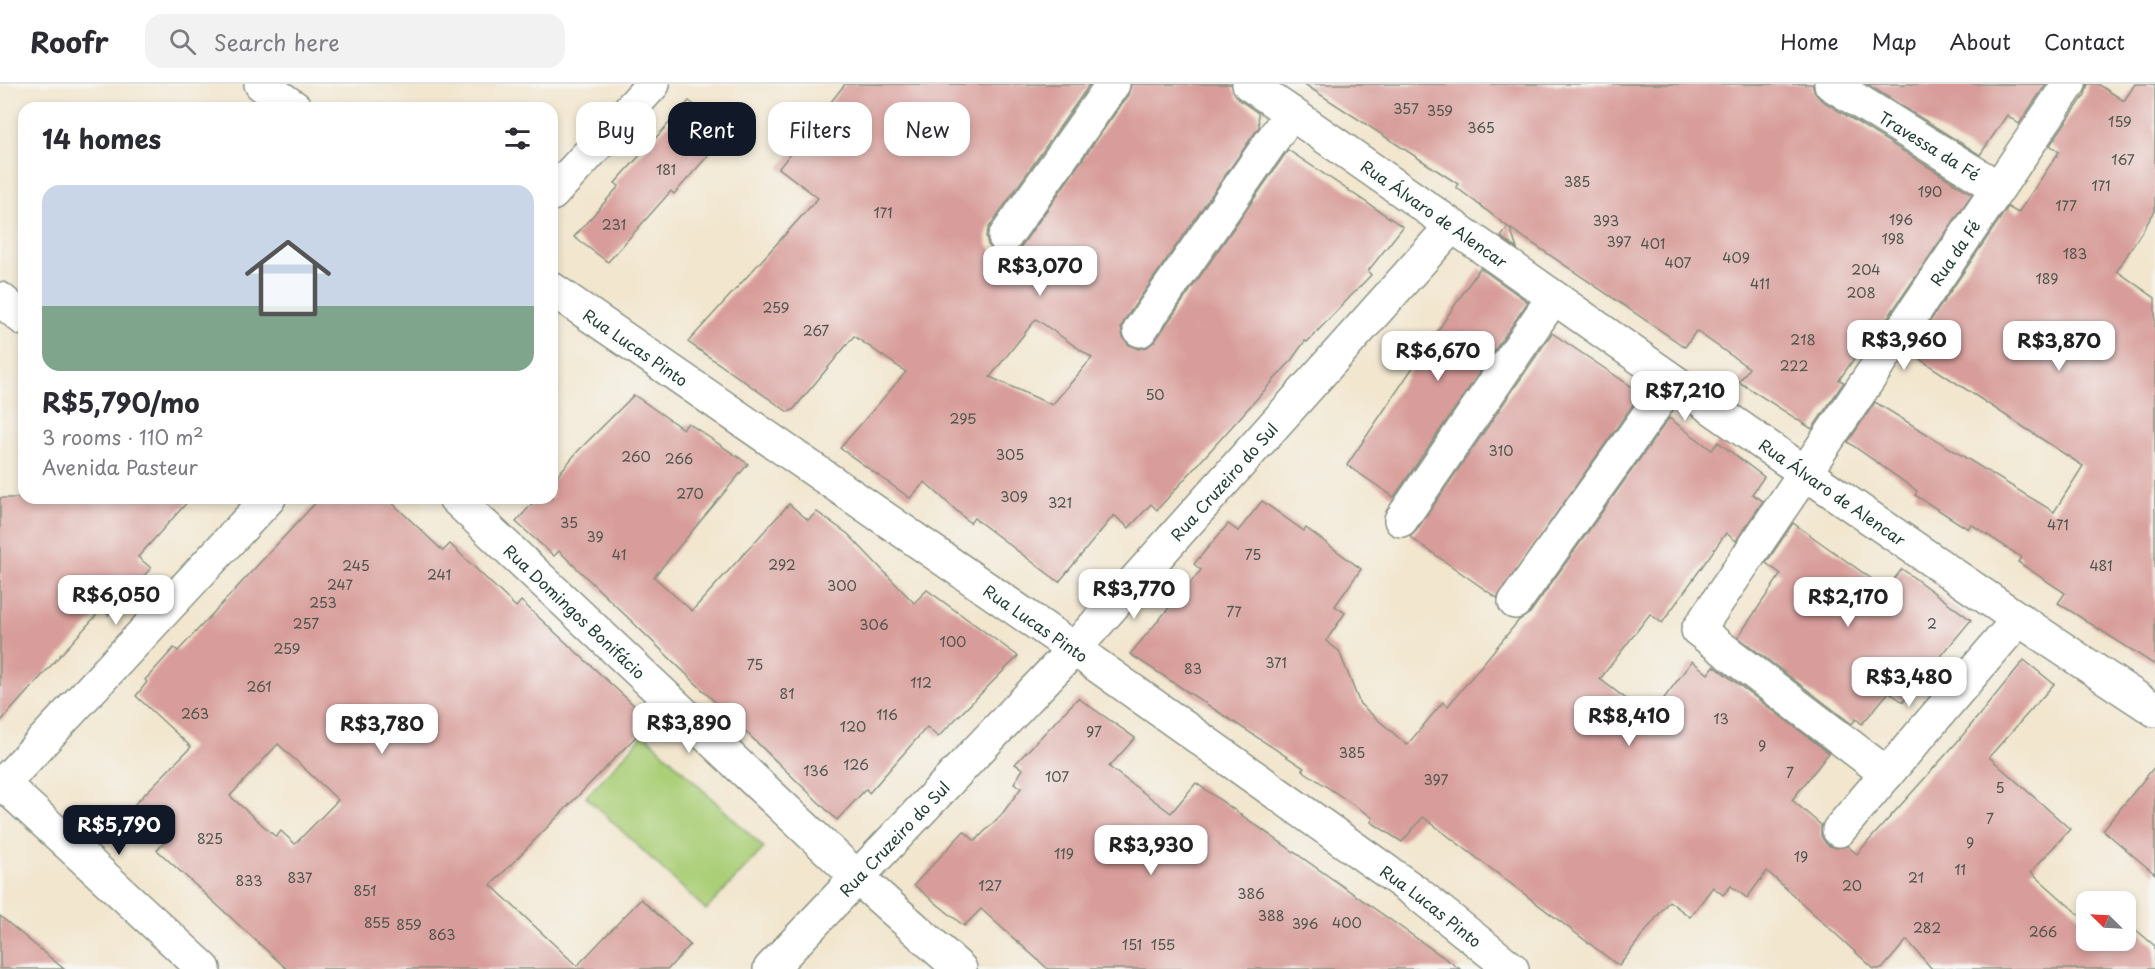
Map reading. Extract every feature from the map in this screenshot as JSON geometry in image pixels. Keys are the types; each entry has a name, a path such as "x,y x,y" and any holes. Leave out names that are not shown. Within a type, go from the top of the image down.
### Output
{"street":[{"path":"261,84 286,102"},
{"path":"558,187 653,84"},
{"path":"1005,237 1113,84"},
{"name":"Rua Álvaro de Alencar","path":"1249,84 1672,382 2018,620 2155,710"},
{"name":"Travessa da Fé","path":"1831,84 1997,187"},
{"name":"Rua da Fé","path":"1887,774 1698,630 1997,187 2070,84"},
{"path":"1140,330 1291,113"},
{"name":"Rua Cruzeiro do Sul","path":"770,969 1074,649 1451,227"},
{"name":"Rua Lucas Pinto","path":"558,293 1074,649 1417,893 1512,969"},
{"path":"1401,520 1553,298"},
{"path":"0,299 18,314"},
{"path":"1515,602 1672,382"},
{"path":"204,969 1,784 253,504"},
{"name":"Rua Domingos Bonifácio","path":"461,504 857,877 960,969"},
{"path":"1839,830 2018,620"}],"green space":[{"path":"644,734 764,848 706,910 586,797"}],"building":[{"path":"845,84 1090,84 989,227 986,236 988,245 995,253 1004,256 1013,254 1020,248 1128,95 1131,84 1231,84 1238,99 1258,113 1259,127 1125,319 1121,328 1123,337 1129,345 1138,349 1147,347 1155,341 1288,150 1403,227 1368,271 1371,275 1307,342 1305,341 1290,362 1157,510 1151,504 1129,528 1114,515 1059,582 974,518 970,523 925,482 910,498 840,448 906,372 854,336 793,410 788,412 688,342 818,198 779,168 788,156 872,156 872,102 831,102","holes":["1036,319 1092,358 1052,405 990,377"]},
{"path":"1304,84 1812,84 1821,100 1972,194 1878,332 1875,329 1839,380 1844,382 1812,429 1739,382 1749,368 1696,331 1685,347 1510,228 1517,249 1501,237 1508,227 1456,187 1458,184"},
{"path":"1867,84 2046,84 2019,124 2007,115 1980,155"},
{"path":"2088,84 2098,84 2124,101 2135,84 2155,84 2155,211 2117,271 2155,298 2155,665 2058,603 2065,593 2018,562 2021,557 1971,524 1968,529 1915,495 1917,491 1848,442 1875,402 2054,512 2083,466 1909,352 2008,207 2018,213 2059,152 2050,145 2085,95"},
{"path":"668,124 668,156 708,156 674,194 671,191 608,262 574,237 619,186 615,183 639,156 656,156 656,138"},
{"path":"1480,268 1528,302 1394,497 1347,465"},
{"path":"1552,333 1641,393 1497,598 1410,537"},
{"path":"634,395 683,429 688,423 748,464 654,577 692,611 789,504 808,520 817,512 848,534 914,603 927,590 1018,656 938,737 927,727 869,793 866,789 837,820 559,551 554,556 516,522 532,504 558,504 558,475 578,451"},
{"path":"1669,418 1712,450 1718,442 1764,477 1752,494 1763,501 1736,541 1726,533 1662,623 1650,614 1600,679 1650,717 1692,661 1708,674 1714,666 1829,753 1792,800 1821,825 1821,836 1827,845 1836,848 1847,846 1857,854 1958,741 2024,660 2054,684 1989,757 2070,829 2031,872 2076,912 2076,951 2136,951 2136,930 2155,946 2155,969 1932,969 1907,940 1882,969 1874,969 1767,871 1747,898 1731,886 1723,895 1713,887 1690,917 1669,901 1619,966 1423,817 1402,842 1371,822 1373,818 1302,770 1304,768 1130,654 1201,570 1194,564 1228,524 1238,531 1262,501 1304,531 1306,528 1361,569 1335,606 1345,613 1326,641 1339,651 1360,704 1407,745 1443,702 1448,706 1519,620 1530,613"},
{"path":"0,498 18,498 18,504 186,504 138,557 151,568 108,615 102,609 0,722"},
{"path":"314,504 393,504 443,551 450,544 516,607 521,601 651,721 491,885 577,966 641,899 690,945 668,969 287,969 157,850 170,837 134,805 191,747 136,696 147,682 145,680 174,648 178,651","holes":["278,744 338,800 295,844 281,831 276,837 230,796"]},
{"path":"1793,523 1886,589 1902,569 1971,620 1903,702 1889,692 1862,724 1856,719 1852,724 1738,637 1781,574 1766,563"},
{"path":"1078,698 1135,738 1109,767 1171,813 1196,783 1460,969 1048,969 981,909 964,926 914,885 964,831 975,841 1002,814 1021,788 1014,783 1023,769 1015,764"},
{"path":"2155,766 2155,874 2103,830"},
{"path":"0,916 64,969 0,969"}]}
